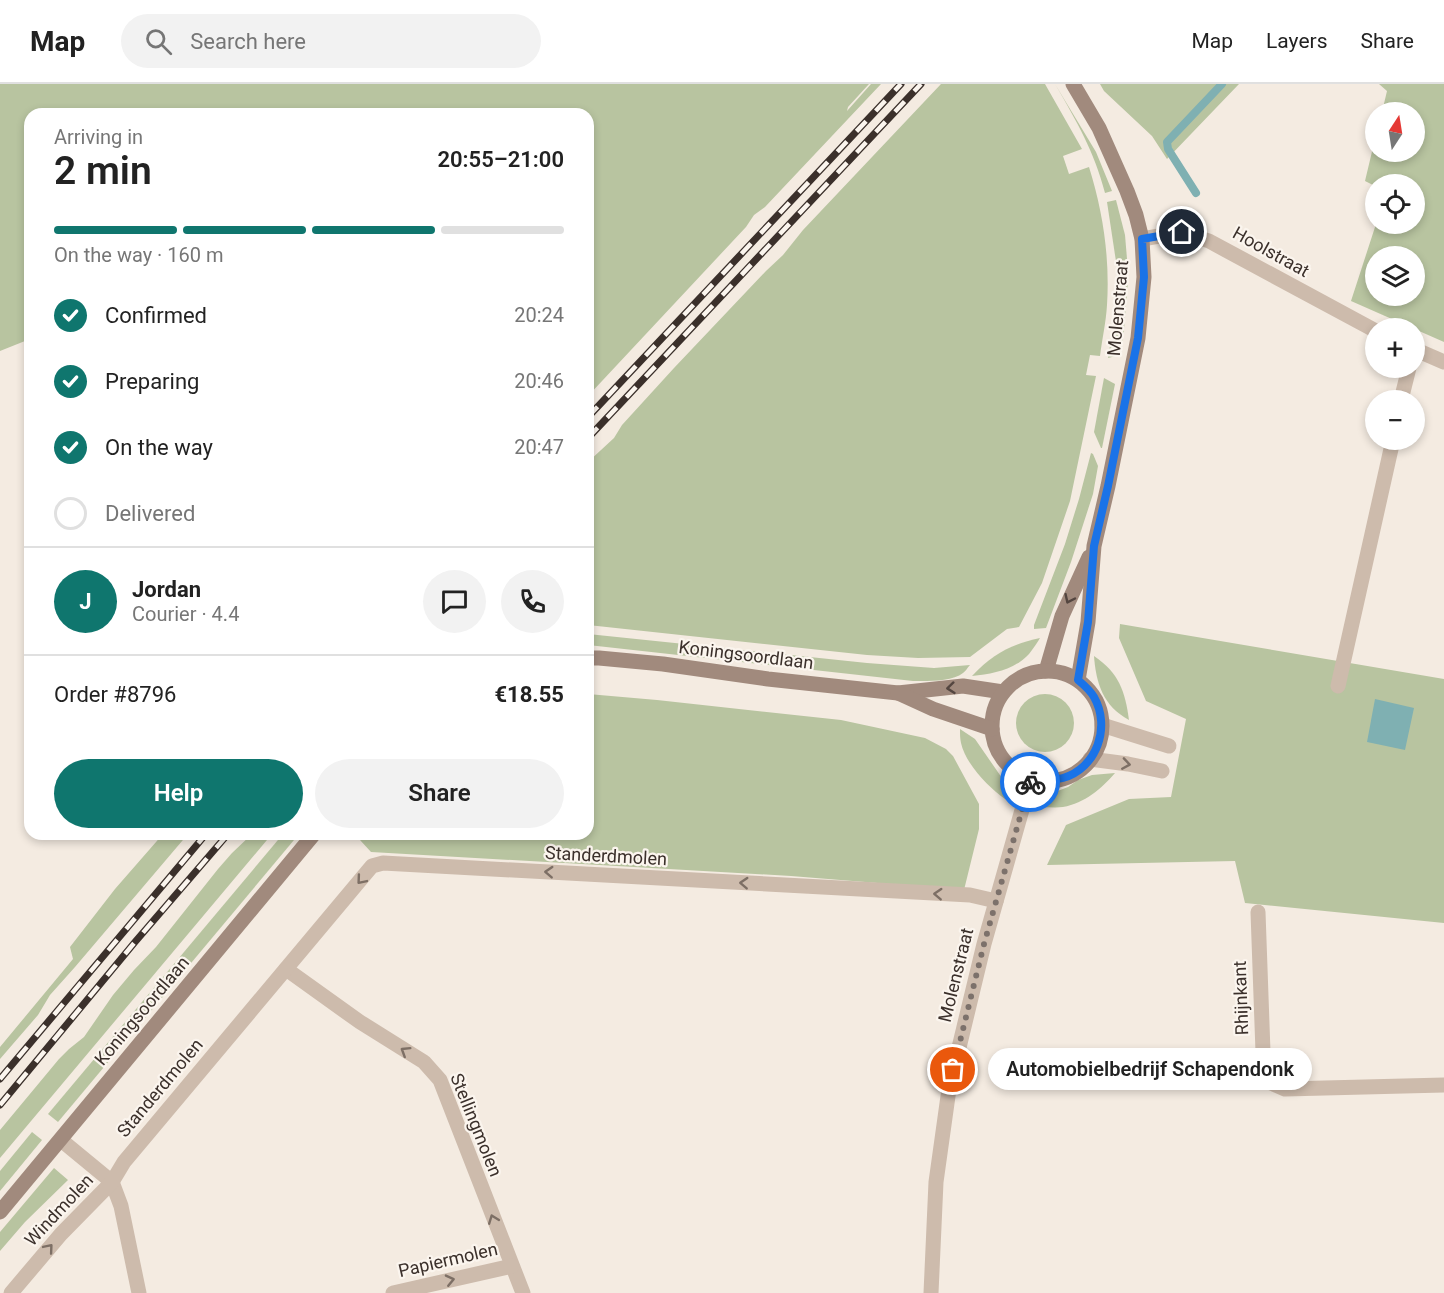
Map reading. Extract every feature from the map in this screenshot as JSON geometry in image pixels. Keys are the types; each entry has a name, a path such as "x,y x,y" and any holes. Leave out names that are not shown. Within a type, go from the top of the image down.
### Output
{"street":[{"name":"Molenstraat","path":"1073,84 1099,128 1136,214 1142,239 1144,277 1138,338 1094,546 1088,622 1078,680"},
{"name":"Hoolstraat","path":"1142,239 1182,232 1209,241 1365,325"},
{"path":"1425,354 1444,362"},
{"path":"1338,686 1391,450"},
{"name":"Molenstraat","path":"1046,671 1062,616 1094,546"},
{"name":"Koningsoordlaan","path":"594,658 663,664 768,679 898,693 963,686 1003,692"},
{"path":"1046,671 1060,672 1078,680 1093,695 1101,715 1102,725 1097,749 1083,768 1064,778 1053,780 1030,778 1010,767 997,748 992,729 997,702 1003,692 1020,678 1046,671"},
{"name":"Koningsoordlaan","path":"898,693 933,709 992,729"},
{"path":"1102,725 1169,746"},
{"path":"1090,759 1162,771"},
{"name":"Molenstraat","path":"931,1293 936,1182 949,1089 976,974 1030,778"},
{"name":"Koningsoordlaan","path":"0,1212 309,840"},
{"name":"Standerdmolen","path":"112,1182 124,1162 372,866 383,863 970,895 996,901"},
{"name":"Rhijnkant","path":"1258,912 1264,1080 1285,1089 1444,1085"},
{"name":"Stellingmolen","path":"286,969 360,1023 424,1062 440,1080 523,1293"},
{"path":"61,1140 112,1182 121,1206 139,1293"},
{"name":"Windmolen","path":"11,1293 61,1234 112,1182"},
{"name":"Papiermolen","path":"393,1293 512,1266"}],"green space":[{"path":"0,84 869,84 847,111 871,84 881,84 765,207 754,215 746,227 594,390 594,108 24,108 24,341 0,351"},
{"path":"941,84 1045,84 1082,149 1063,156 1069,174 1089,167 1104,235 1108,287 1100,356 1090,355 1086,375 1096,376 1070,501 1042,583 1019,627 1007,629 970,657 918,658 867,655 594,626 594,456 614,438 622,425 674,368 783,255 803,230"},
{"path":"1055,84 1096,152 1112,191 1105,193 1090,150"},
{"path":"1100,84 1239,84 1167,159 1152,136 1104,91"},
{"path":"1379,84 1444,84 1444,342 1425,334 1425,318 1390,318 1351,301 1365,258 1365,306 1425,306 1425,246 1369,246 1373,234 1425,234 1425,174 1367,174 1370,162 1425,162 1425,102 1384,102 1387,91"},
{"path":"1116,200 1125,235 1128,271 1118,271 1117,268 1107,202"},
{"path":"1119,281 1128,281 1124,330 1120,355 1108,358 1117,284"},
{"path":"1104,378 1115,384 1101,448 1094,432"},
{"path":"1091,453 1098,466 1093,494 1071,562 1046,628 1034,629 1065,544"},
{"path":"1120,624 1444,679 1444,923 1245,903 1235,861 1047,865 1066,825 1129,799 1171,797 1186,719 1146,701 1119,638"},
{"path":"594,635 867,663 934,668 970,665 963,673 953,678 913,681 594,646"},
{"path":"1040,638 1029,654 1017,664 995,672 972,676 1003,651"},
{"path":"1094,656 1103,662 1115,676 1123,691 1129,720 1113,708 1102,693"},
{"path":"1039,694 1051,694 1066,702 1074,717 1074,729 1066,744 1051,752 1039,752 1024,744 1016,729 1016,717 1024,702"},
{"path":"594,695 841,720 925,738 946,749 953,756 979,804 979,829 964,890 791,876 371,852 360,840 594,840"},
{"path":"960,729 975,739 1002,778 1005,799 972,767 963,751"},
{"path":"1115,773 1085,799 1063,807 1039,807 1055,792 1078,780 1092,775"},
{"path":"158,840 183,840 50,995 38,1015 0,1059 0,1047 73,959 70,947 115,889"},
{"path":"246,840 267,840 0,1158 0,1130 59,1059 84,1037 113,995 156,947 232,853"},
{"path":"278,840 294,840 58,1122 48,1114"},
{"path":"32,1132 42,1140 0,1191 0,1171"},
{"path":"54,1168 68,1180 25,1222 0,1251 0,1232"}],"water":[{"path":"1375,699 1414,708 1405,750 1367,742"}],"waterway":[{"path":"1196,193 1168,149 1167,142 1222,84"}],"railway":[{"path":"594,411 901,84"},
{"path":"594,432 921,84"},
{"path":"0,1079 201,840"},
{"path":"0,1105 223,840"}],"way so far":[{"path":"953,1070 984,944 1030,782"}],"place":[{"name":"Automobielbedrijf Schapendonk","path":"953,1070"}],"route":[{"path":"1030,782 1030,778 1053,780 1074,774 1090,759 1101,737 1102,725 1098,704 1093,695 1078,680 1088,622 1094,546 1138,338 1144,277 1142,239 1182,232"}]}
